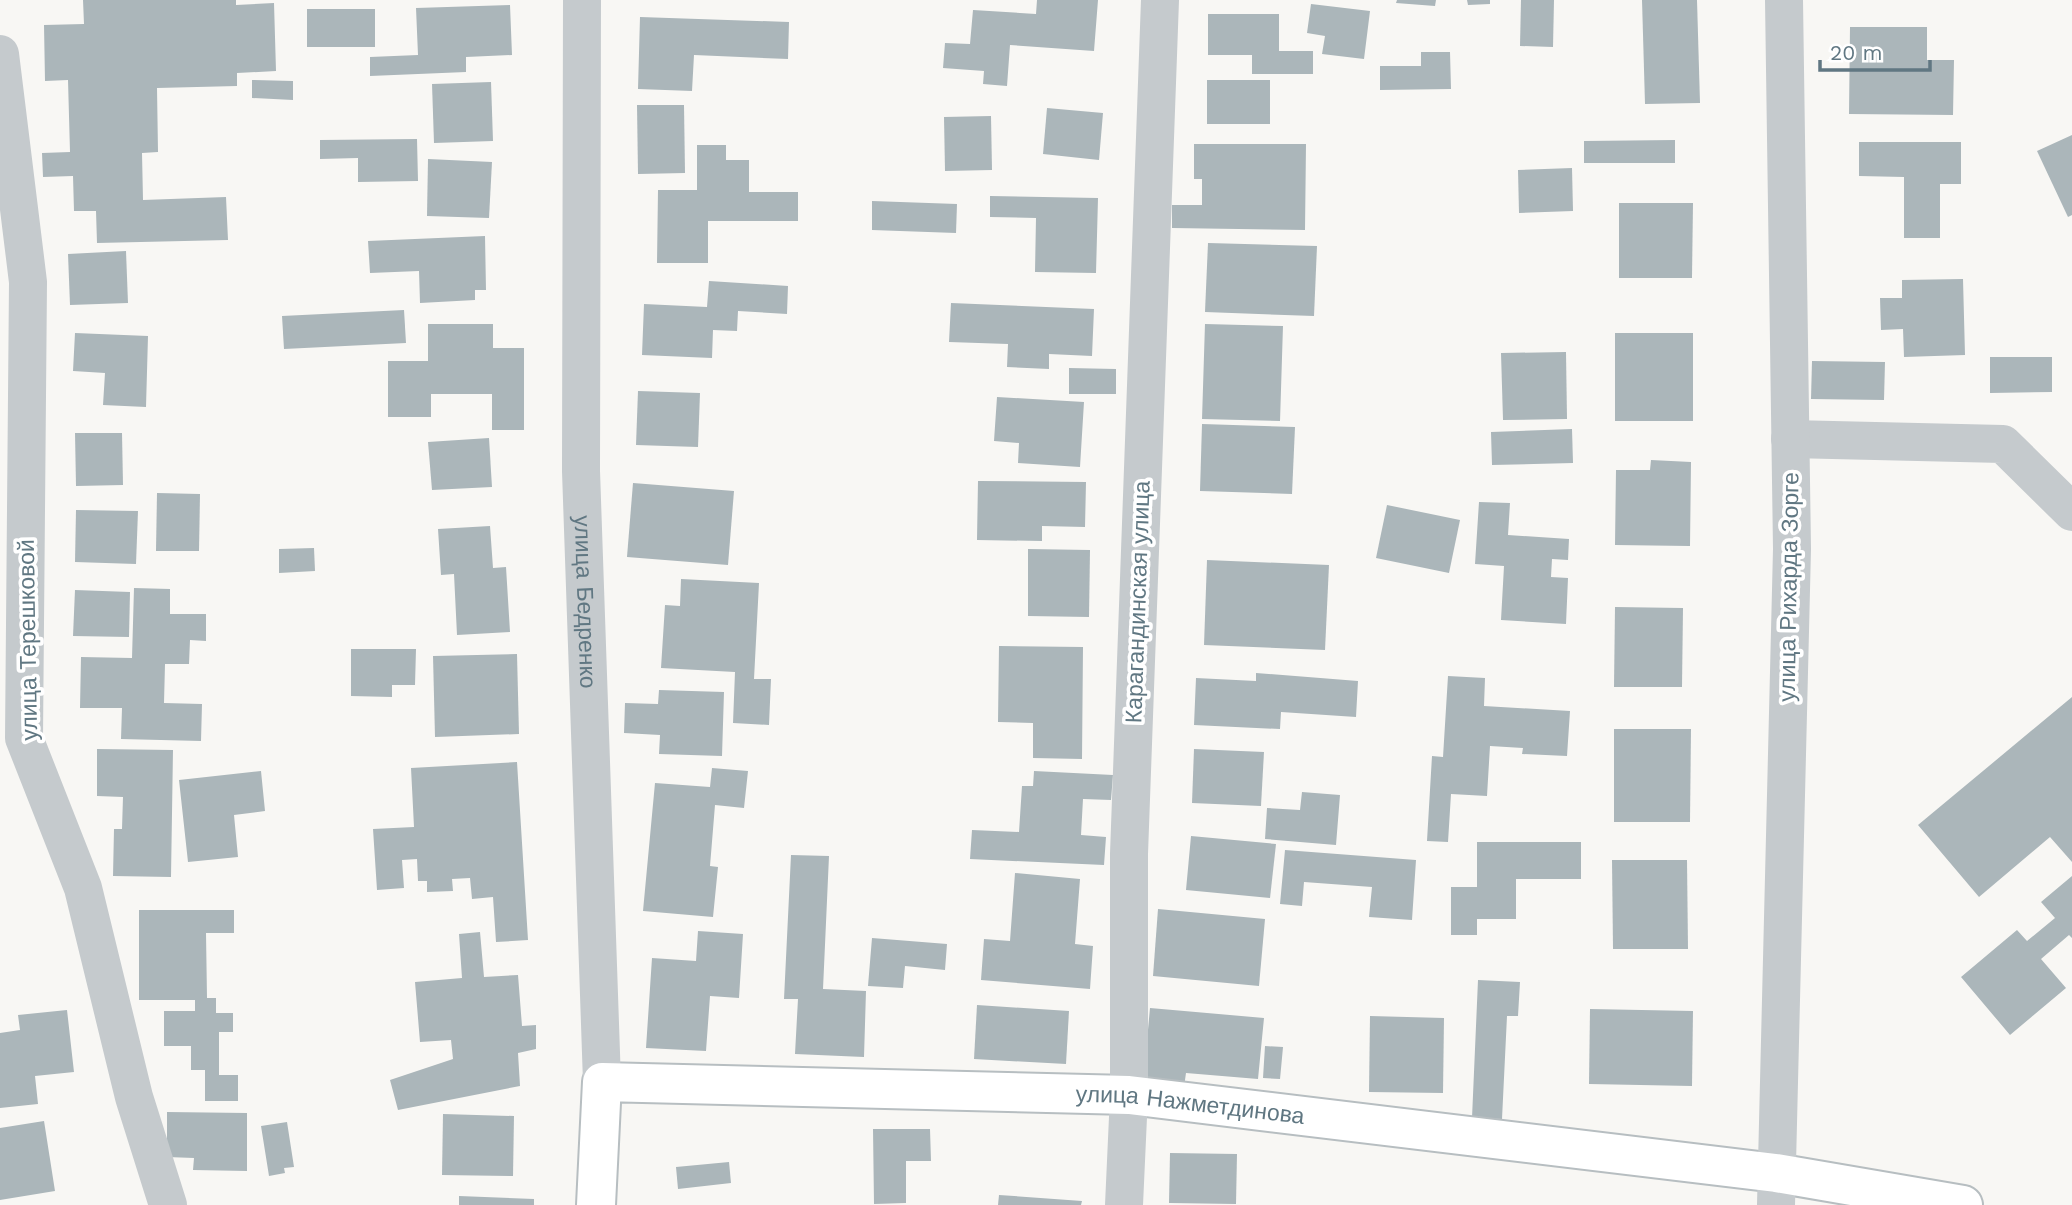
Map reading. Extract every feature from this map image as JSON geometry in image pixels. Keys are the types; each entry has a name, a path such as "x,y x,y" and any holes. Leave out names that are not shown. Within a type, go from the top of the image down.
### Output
{"street":[{"name":"улица Бедренко","path":"582,0 581,471 602,1082 596,1205"},
{"name":"Карагандинская улица","path":"1124,1205 1129,1096 1129,854 1160,0"},
{"name":"улица Рихарда Зорге","path":"1776,1189 1792,549 1784,0"},
{"name":"улица Терешковой","path":"0,54 28,282 13,429 24,738 83,888 134,1097 168,1205"},
{"path":"1790,439 2003,444 2072,512"},
{"name":"улица Нажметдинова","path":"602,1082 1129,1096 1776,1189 1963,1205"}],"building":[{"path":"83,0 236,0 236,5 274,3 276,71 237,73 237,86 157,88 158,152 142,153 143,200 226,197 228,240 97,243 96,211 74,211 73,176 43,177 42,153 70,152 68,80 45,81 44,25 84,24"},
{"path":"1037,0 1098,0 1094,51 1010,45 1007,86 983,84 984,71 943,68 945,43 970,44 973,10 1036,14"},
{"path":"1397,0 1436,0 1435,6 1396,3"},
{"path":"1467,0 1490,0 1490,4 1468,5"},
{"path":"1521,0 1554,0 1553,47 1520,46"},
{"path":"1642,0 1697,0 1700,103 1645,104"},
{"path":"1311,4 1370,11 1364,59 1322,54 1325,36 1307,33"},
{"path":"510,5 512,55 466,57 466,72 370,76 370,57 418,55 416,8"},
{"path":"307,9 375,9 375,47 307,47"},
{"path":"1208,14 1279,14 1279,51 1313,51 1313,74 1252,74 1252,55 1208,55"},
{"path":"640,17 789,22 788,59 694,55 692,91 638,89"},
{"path":"1850,27 1927,27 1927,60 1954,60 1953,115 1849,114"},
{"path":"1421,52 1450,52 1451,89 1380,90 1380,66 1421,66"},
{"path":"252,80 293,81 293,100 252,98"},
{"path":"1207,80 1270,80 1270,124 1207,124"},
{"path":"491,82 493,141 434,143 432,84"},
{"path":"637,105 684,105 685,173 638,174"},
{"path":"1047,108 1103,113 1099,160 1043,154"},
{"path":"991,116 992,170 945,171 944,117"},
{"path":"2072,135 2072,215 2068,217 2037,151"},
{"path":"417,139 418,181 358,182 358,158 320,159 320,140"},
{"path":"1675,140 1675,163 1584,163 1584,141"},
{"path":"1859,142 1961,142 1961,184 1940,184 1940,238 1904,238 1904,177 1859,176"},
{"path":"1194,144 1306,144 1305,230 1172,228 1172,205 1202,205 1202,179 1194,179"},
{"path":"697,145 726,145 726,160 749,160 749,192 798,192 798,221 708,221 708,263 657,263 658,190 697,190"},
{"path":"428,159 492,162 489,218 427,216"},
{"path":"1572,168 1573,211 1519,213 1518,170"},
{"path":"990,196 1098,198 1096,273 1035,272 1036,218 990,217"},
{"path":"872,201 957,204 956,233 872,230"},
{"path":"1619,203 1693,203 1692,278 1619,278"},
{"path":"485,236 486,290 475,290 475,300 420,303 419,271 370,273 368,241"},
{"path":"1208,243 1317,246 1314,316 1205,312"},
{"path":"126,251 128,303 70,305 68,254"},
{"path":"1963,279 1965,355 1904,357 1903,329 1881,330 1880,298 1902,298 1902,280"},
{"path":"709,281 788,286 787,314 738,311 737,331 713,330 712,358 642,355 644,304 707,307"},
{"path":"951,303 1094,309 1092,356 1049,354 1049,369 1007,367 1008,344 949,342"},
{"path":"404,310 406,343 284,349 282,316"},
{"path":"428,324 493,324 493,348 524,348 524,430 492,430 492,394 431,394 431,417 388,417 388,361 428,361"},
{"path":"1205,324 1283,326 1280,421 1202,419"},
{"path":"75,333 148,336 146,407 103,405 105,373 73,371"},
{"path":"1615,333 1693,333 1693,421 1615,421"},
{"path":"1566,352 1567,419 1503,420 1501,353"},
{"path":"1990,357 2052,357 2052,392 1990,393"},
{"path":"1812,361 1885,362 1884,400 1811,399"},
{"path":"1069,368 1116,369 1116,394 1069,394"},
{"path":"638,391 700,393 698,447 636,445"},
{"path":"997,397 1084,402 1080,467 1018,463 1019,443 994,441"},
{"path":"1202,424 1295,427 1292,494 1200,491"},
{"path":"1572,429 1573,463 1492,465 1491,432"},
{"path":"75,433 122,433 123,485 76,486"},
{"path":"489,438 492,487 432,490 428,442"},
{"path":"1651,460 1691,462 1690,546 1615,545 1616,470 1650,470"},
{"path":"978,481 1086,482 1085,527 1042,526 1042,541 977,540"},
{"path":"633,483 734,491 728,565 627,557"},
{"path":"157,493 200,494 199,551 156,551"},
{"path":"1479,502 1510,503 1508,535 1569,539 1568,560 1552,559 1551,577 1568,578 1566,624 1501,620 1504,566 1475,564"},
{"path":"1387,505 1460,520 1449,573 1376,558"},
{"path":"76,510 138,511 136,564 75,562"},
{"path":"490,526 493,568 506,567 510,632 457,635 454,574 441,575 438,529"},
{"path":"314,548 315,571 279,573 279,549"},
{"path":"1028,549 1090,550 1089,617 1028,616"},
{"path":"1207,560 1329,565 1325,650 1204,645"},
{"path":"681,579 759,583 754,679 771,679 769,725 733,723 735,672 661,668 665,605 680,606"},
{"path":"134,588 170,589 170,614 206,614 206,641 190,640 189,664 165,664 164,703 202,704 201,741 121,739 122,708 80,708 81,657 132,658"},
{"path":"75,590 130,592 129,637 73,636"},
{"path":"1615,607 1683,608 1682,687 1614,687"},
{"path":"999,646 1083,647 1082,759 1033,758 1033,723 998,722"},
{"path":"351,649 416,649 415,685 392,685 392,697 351,696"},
{"path":"517,654 519,734 435,737 433,656"},
{"path":"1256,673 1358,681 1356,717 1281,712 1280,729 1194,725 1196,678 1256,681"},
{"path":"1448,676 1485,678 1484,706 1570,711 1567,756 1522,754 1523,748 1490,746 1487,796 1451,794 1448,842 1427,841 1432,756 1443,757"},
{"path":"659,690 724,692 722,756 659,754 660,735 624,733 625,703 658,704"},
{"path":"2072,697 2072,862 2050,837 1979,897 1918,825"},
{"path":"1614,729 1691,729 1690,822 1614,822"},
{"path":"97,749 173,750 171,877 113,876 114,829 122,829 123,797 97,796"},
{"path":"1194,749 1264,752 1261,806 1192,803"},
{"path":"517,762 528,940 496,942 493,897 472,899 470,878 452,879 453,891 427,892 427,881 418,881 417,859 402,860 404,888 377,890 373,829 414,827 411,768"},
{"path":"712,768 748,771 744,808 715,805 710,866 718,867 713,917 643,911 655,783 710,787"},
{"path":"261,771 265,811 234,815 238,857 188,862 179,780"},
{"path":"1034,771 1113,775 1111,800 1083,799 1081,835 1106,837 1104,865 970,859 972,830 1019,832 1022,786 1033,786"},
{"path":"1302,792 1340,795 1336,845 1265,839 1267,808 1300,810"},
{"path":"1191,836 1276,844 1270,898 1186,890"},
{"path":"1477,842 1581,842 1581,879 1516,879 1516,919 1477,919 1477,935 1451,935 1451,887 1477,887"},
{"path":"1285,850 1416,860 1412,920 1369,917 1372,887 1304,882 1302,906 1280,904"},
{"path":"791,855 829,856 823,989 866,991 864,1057 795,1054 798,999 784,999"},
{"path":"1612,860 1687,860 1688,949 1613,949"},
{"path":"1015,873 1080,879 1075,944 1093,946 1090,989 981,980 984,939 1010,941"},
{"path":"2072,876 2072,938 2069,935 2041,959 2066,988 2010,1035 1961,977 2017,930 2027,941 2055,918 2041,902"},
{"path":"1158,909 1265,919 1259,986 1153,976"},
{"path":"139,910 234,910 234,933 206,933 207,998 216,998 216,1013 233,1013 233,1032 219,1032 219,1075 238,1075 238,1101 205,1101 205,1070 191,1070 191,1046 164,1046 164,1011 195,1011 195,1000 139,1000"},
{"path":"698,931 743,934 739,998 710,996 706,1051 646,1048 652,958 696,961"},
{"path":"480,932 484,977 518,975 522,1026 536,1025 536,1049 518,1053 520,1086 398,1110 390,1080 453,1059 451,1040 420,1042 415,982 462,978 459,934"},
{"path":"872,938 947,944 945,970 905,966 903,988 868,986"},
{"path":"1478,980 1520,982 1518,1016 1507,1016 1502,1119 1472,1118"},
{"path":"977,1005 1069,1011 1066,1064 974,1059"},
{"path":"1150,1008 1264,1018 1258,1079 1186,1073 1184,1087 1143,1084"},
{"path":"1590,1009 1693,1011 1692,1086 1589,1084"},
{"path":"67,1010 74,1072 35,1076 38,1104 0,1108 0,1033 20,1030 18,1015"},
{"path":"1370,1016 1444,1018 1443,1093 1369,1092"},
{"path":"1265,1046 1283,1047 1280,1079 1263,1078"},
{"path":"167,1112 247,1113 247,1171 193,1170 194,1158 167,1157"},
{"path":"443,1114 514,1116 513,1176 442,1175"},
{"path":"44,1121 55,1191 0,1200 0,1128"},
{"path":"287,1122 294,1167 284,1168 285,1173 269,1176 261,1126"},
{"path":"873,1129 930,1129 931,1161 906,1161 906,1203 874,1204"},
{"path":"1170,1153 1237,1154 1236,1204 1169,1203"},
{"path":"729,1162 731,1183 678,1189 676,1167"},
{"path":"999,1195 1082,1201 1081,1205 998,1205"},
{"path":"459,1196 534,1199 534,1205 459,1205"}]}
